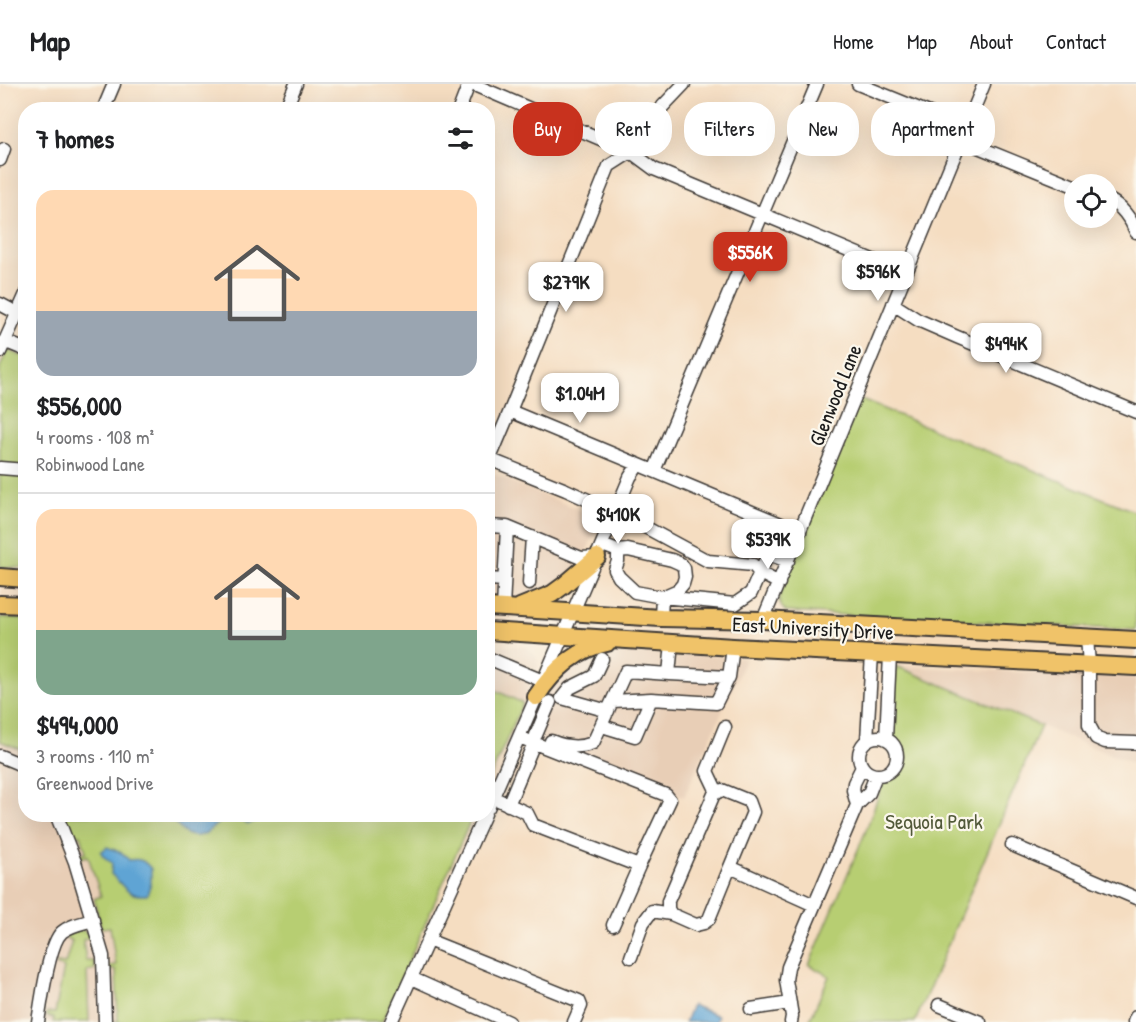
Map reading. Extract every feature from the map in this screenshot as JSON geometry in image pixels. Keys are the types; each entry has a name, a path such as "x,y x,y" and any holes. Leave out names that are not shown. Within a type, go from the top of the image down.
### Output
{"main road":[{"path":"502,608 552,594 599,551"},
{"path":"0,577 18,578"},
{"path":"0,604 18,605"},
{"name":"East University Drive","path":"502,608 661,618 696,618 723,610 764,620 1136,640"},
{"name":"East University Drive","path":"495,631 733,647 1136,667"},
{"path":"549,699 553,673 579,653 605,644 633,641"}],"street":[{"path":"106,102 114,84"},
{"path":"288,102 296,84"},
{"path":"462,102 470,84 488,87 595,136"},
{"path":"667,102 684,84"},
{"path":"654,471 817,84"},
{"path":"858,84 902,102"},
{"name":"Glenwood Lane","path":"977,102 984,84"},
{"path":"995,154 1064,182"},
{"path":"495,445 609,166 625,156"},
{"path":"636,156 654,169 906,274"},
{"name":"Glenwood Lane","path":"764,620 954,156"},
{"path":"1118,207 1129,217 1136,232"},
{"path":"0,304 17,313 2,346 18,349"},
{"path":"893,304 918,320 957,338 1136,412"},
{"path":"510,411 800,532"},
{"path":"495,464 599,505 614,515 645,527 708,561 753,565 760,573 779,583"},
{"path":"508,805 549,699 543,681 630,477 638,465"},
{"path":"0,468 18,469"},
{"path":"495,526 507,527 581,558 599,551 628,550 681,564 685,577 683,584 678,590 662,597"},
{"path":"502,608 507,527"},
{"path":"530,583 531,537"},
{"path":"618,552 615,570 635,592 696,601 723,610 751,592 768,554 788,561"},
{"path":"495,579 504,580"},
{"path":"661,618 662,597"},
{"path":"696,601 696,618"},
{"path":"1087,637 1089,725 1096,738 1105,742 1136,743"},
{"path":"669,674 672,643"},
{"path":"549,699 611,706 651,699 716,703 729,677 733,647"},
{"path":"867,740 872,654"},
{"path":"886,739 890,655"},
{"path":"495,790 520,733 549,699 594,676 602,659"},
{"path":"495,661 543,681"},
{"path":"535,739 562,746 583,747 593,743 626,671 729,677"},
{"path":"602,726 635,736 651,699"},
{"path":"717,792 707,771 725,727"},
{"path":"520,733 666,795 670,800 613,925"},
{"path":"880,737 886,739 895,748 896,761 888,772 876,775 870,773 862,766 860,749 867,740 880,737"},
{"path":"0,756 18,765"},
{"path":"857,805 853,790 862,766"},
{"path":"791,1022 786,980 788,967 857,805 869,793 876,775"},
{"path":"631,957 643,922 652,911 671,914 696,925 708,919 753,813 749,801 722,790 714,794 668,901 671,914"},
{"path":"495,803 508,805 527,813 533,825 639,866"},
{"path":"59,822 75,862 103,956 105,1022"},
{"path":"391,1022 480,822"},
{"path":"1012,845 1136,898"},
{"path":"730,867 814,905"},
{"path":"38,1022 49,963 56,940 60,933 70,927 93,920"},
{"path":"428,940 579,1001 581,1006 574,1022"},
{"path":"411,978 509,1022"},
{"path":"751,1009 790,1003"},
{"path":"939,1005 980,1022"},
{"path":"1134,1022 1136,1017"}],"shaded area":[{"path":"495,475 601,519 585,554 562,583 523,598 495,596"},
{"path":"0,613 18,614 18,822 470,822 382,1022 0,1022"},
{"path":"495,645 528,647 537,658 538,667 495,766"},
{"path":"606,651 746,658 684,797 526,732 549,686 561,672 590,656"},
{"path":"896,666 1136,678 1136,765 1041,726"}],"green space":[{"path":"7,350 18,354 18,568 0,567 0,368"},
{"path":"859,399 1136,512 1136,630 786,612 780,604 780,594"},
{"path":"0,617 18,618 18,748 0,741"},
{"name":"Sequoia Park","path":"896,666 1041,726 915,1022 809,1022 829,976 809,965 865,833 885,777 892,773 900,763 899,745 889,734"},
{"path":"495,690 523,703 495,766"},
{"path":"66,822 470,822 382,1022 110,1022 118,1021 116,970 108,970 108,966 116,965 110,927 101,928 94,899 101,896 88,856 80,858 79,854 86,852 81,835 73,837"},
{"path":"83,930 91,937 83,940 86,961 94,961 95,970 87,971 89,1022 53,1022 54,1018 46,1016 47,1013 55,1013 64,968 56,965 57,963 65,964 72,941 66,938 66,935"}],"water":[{"path":"173,822 220,822 200,836 186,834"},
{"path":"107,847 122,853 129,860 136,859 149,866 151,883 147,895 129,892 111,874 112,863 101,852"},
{"path":"692,1005 718,1016 716,1022 685,1022"}]}
